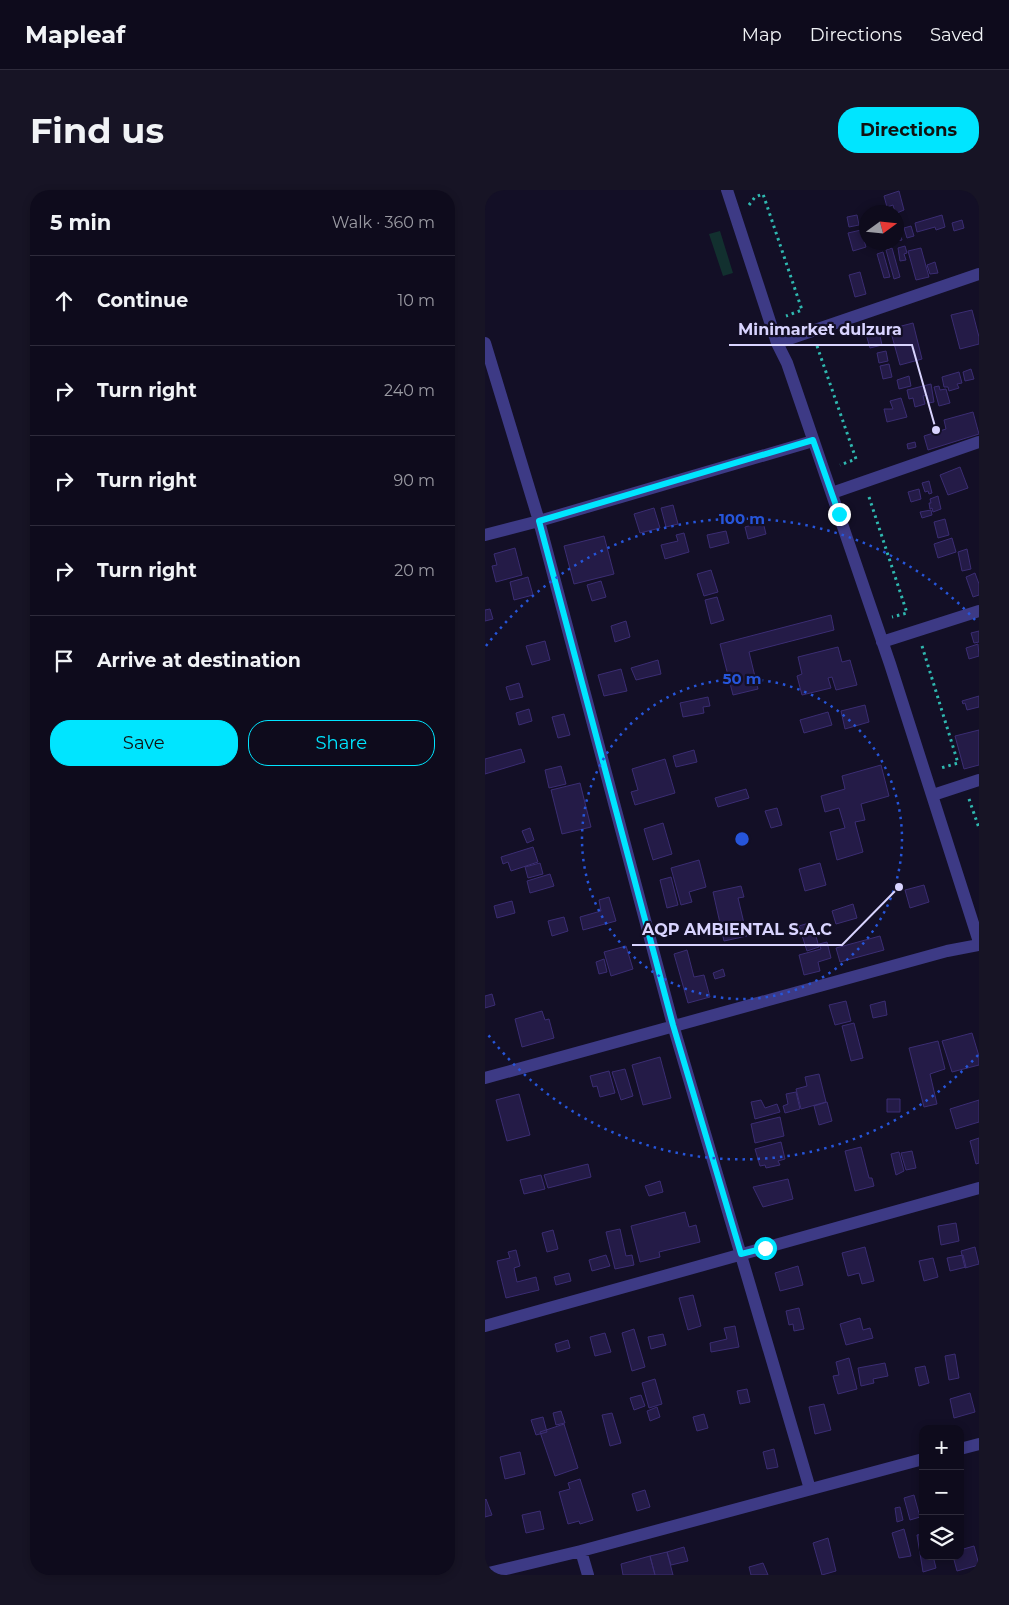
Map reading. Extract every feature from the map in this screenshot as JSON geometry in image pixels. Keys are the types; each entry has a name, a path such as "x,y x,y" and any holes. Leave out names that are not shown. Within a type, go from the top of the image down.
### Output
{"street":[{"path":"485,1078 673,1025 979,944 883,642 787,362 777,343 729,191"},
{"path":"777,343 979,274"},
{"path":"485,342 539,521 673,1025 809,1489"},
{"path":"485,535 539,521 813,440"},
{"path":"832,493 979,442"},
{"path":"883,642 979,611"},
{"path":"933,795 979,780"},
{"path":"485,1326 979,1188"},
{"path":"964,1448 979,1444"},
{"path":"485,1574 581,1551 919,1460"},
{"path":"581,1551 588,1575"}],"path":[{"path":"749,206 755,197 763,194 802,310 785,316"},
{"path":"816,342 856,459 840,465"},
{"path":"868,494 907,613 892,617"},
{"path":"922,646 958,763 941,768"},
{"path":"969,796 979,828"}],"green space":[{"path":"720,231 733,273 723,276 709,234"}],"building":[{"path":"899,191 903,205 886,205 884,196"},
{"path":"857,215 859,225 849,227 847,217"},
{"path":"942,215 945,227 936,230 935,227 917,232 915,223"},
{"path":"962,220 964,228 954,231 952,223"},
{"path":"911,226 914,236 907,238 904,228"},
{"path":"859,230 859,249 853,251 848,233"},
{"path":"904,246 907,253 904,254 906,260 900,261 898,250 904,250"},
{"path":"921,248 929,277 916,280 908,251"},
{"path":"886,250 893,250 900,277 894,279"},
{"path":"883,252 890,277 884,278 877,254"},
{"path":"935,262 938,273 930,274 927,265"},
{"path":"860,272 866,294 855,297 849,275"},
{"path":"972,310 979,344 960,349 951,315"},
{"path":"913,323 922,359 900,365 890,329"},
{"path":"878,327 882,345 870,348 866,334 870,333 869,329"},
{"path":"886,351 888,361 879,363 877,353"},
{"path":"889,364 892,377 883,379 880,366"},
{"path":"971,369 974,379 965,381 963,372"},
{"path":"959,372 962,383 957,384 959,388 949,391 948,387 944,387 942,377"},
{"path":"909,376 911,386 899,389 897,380"},
{"path":"931,384 934,402 929,403 927,395 923,396 925,404 915,407 913,398 909,399 907,390"},
{"path":"939,386 940,390 946,389 950,403 939,406 934,387"},
{"path":"901,398 907,417 887,422 884,409 893,409 890,401"},
{"path":"973,412 979,434 928,450 924,436 946,429 944,420"},
{"path":"915,442 916,447 908,449 907,444"},
{"path":"960,467 968,488 948,495 940,475"},
{"path":"929,481 932,493 929,494 928,491 925,492 922,483"},
{"path":"919,489 921,499 911,502 908,492"},
{"path":"938,496 941,509 933,512 932,508 930,509 930,499"},
{"path":"673,505 678,524 666,527 661,508"},
{"path":"654,508 660,528 640,533 634,514"},
{"path":"931,510 932,515 922,518 920,512"},
{"path":"945,519 949,535 938,538 934,522"},
{"path":"763,522 766,534 748,539 745,527"},
{"path":"726,531 729,543 710,548 707,535"},
{"path":"684,533 689,552 665,559 661,545 678,541 676,535"},
{"path":"604,536 614,574 574,584 564,546"},
{"path":"952,538 956,552 938,558 934,544"},
{"path":"515,548 522,575 496,582 492,566 497,565 494,554"},
{"path":"967,549 971,569 962,571 958,552"},
{"path":"711,570 718,592 704,596 697,574"},
{"path":"975,573 979,584 979,595 973,597 966,577"},
{"path":"528,577 533,595 514,600 510,582"},
{"path":"601,581 606,597 592,601 587,585"},
{"path":"717,597 724,620 711,624 705,600"},
{"path":"490,609 493,619 485,621 485,610"},
{"path":"831,615 834,630 749,652 758,689 733,695 720,644"},
{"path":"626,621 630,637 615,642 611,626"},
{"path":"979,631 979,642 974,643 971,633"},
{"path":"545,641 550,660 532,665 526,646"},
{"path":"978,644 979,656 969,659 966,648"},
{"path":"838,647 842,662 850,660 857,685 836,690 832,677 828,678 831,688 802,695 797,676 802,674 798,657"},
{"path":"658,660 661,674 636,680 631,668"},
{"path":"621,669 627,691 604,696 598,675"},
{"path":"519,683 523,697 510,700 506,687"},
{"path":"979,696 979,707 967,710 965,703 963,704 962,701"},
{"path":"708,697 710,706 703,707 704,713 683,717 680,703"},
{"path":"865,705 869,722 845,729 841,711"},
{"path":"529,709 532,721 519,725 516,713"},
{"path":"828,712 832,725 804,733 800,720"},
{"path":"564,714 570,735 558,738 552,717"},
{"path":"979,730 979,765 964,769 955,736"},
{"path":"521,749 525,762 485,774 485,759"},
{"path":"694,750 697,762 676,767 673,756"},
{"path":"665,759 675,793 635,805 631,792 638,790 632,769"},
{"path":"881,765 889,796 861,804 865,820 855,822 863,852 837,860 830,832 845,828 839,808 825,812 821,796 845,789 842,776"},
{"path":"561,766 566,784 549,788 545,770"},
{"path":"580,783 591,827 562,834 551,790"},
{"path":"746,789 749,798 718,807 715,798"},
{"path":"777,808 782,825 771,828 765,811"},
{"path":"663,823 672,854 653,860 644,829"},
{"path":"530,828 534,840 527,843 522,831"},
{"path":"533,847 538,862 511,871 508,862 503,864 501,857"},
{"path":"699,860 706,887 689,892 692,902 681,905 671,868"},
{"path":"540,863 543,874 528,878 525,867"},
{"path":"820,863 826,885 805,891 799,869"},
{"path":"550,874 554,886 530,893 527,881"},
{"path":"671,877 678,905 667,908 660,880"},
{"path":"924,885 929,902 910,908 905,890"},
{"path":"741,886 744,897 738,898 747,936 724,941 713,892"},
{"path":"609,897 616,921 583,930 580,917 601,911 599,900"},
{"path":"512,901 515,913 497,918 494,906"},
{"path":"853,904 857,918 836,924 832,911"},
{"path":"564,917 568,931 552,936 548,921"},
{"path":"812,922 819,947 807,951 799,926"},
{"path":"880,936 884,950 840,962 836,948"},
{"path":"827,942 831,958 818,962 820,971 804,975 799,955 821,949 819,944"},
{"path":"626,946 633,969 611,976 604,952"},
{"path":"687,950 694,977 704,975 710,997 688,1003 674,954"},
{"path":"604,959 607,972 599,974 596,962"},
{"path":"723,969 725,976 715,979 713,973"},
{"path":"492,994 495,1005 485,1008 485,996"},
{"path":"846,1001 851,1021 835,1025 829,1005"},
{"path":"885,1001 887,1015 873,1018 870,1005"},
{"path":"542,1011 545,1020 549,1019 554,1038 522,1047 515,1019"},
{"path":"854,1023 863,1058 851,1061 842,1026"},
{"path":"972,1033 979,1056 979,1065 952,1072 942,1041"},
{"path":"938,1041 945,1069 930,1074 937,1104 924,1107 909,1048"},
{"path":"660,1057 671,1098 643,1105 632,1065"},
{"path":"625,1069 633,1096 621,1100 612,1072"},
{"path":"609,1071 615,1093 600,1097 597,1086 593,1087 590,1076"},
{"path":"819,1074 826,1102 801,1109 796,1089 807,1086 805,1077"},
{"path":"796,1092 800,1109 785,1113 783,1106 788,1104 786,1094"},
{"path":"519,1094 530,1135 507,1141 496,1100"},
{"path":"887,1099 900,1099 900,1112 887,1112"},
{"path":"761,1100 765,1108 777,1104 780,1112 755,1119 751,1102"},
{"path":"979,1100 979,1122 956,1129 950,1109"},
{"path":"827,1102 832,1121 819,1125 814,1106"},
{"path":"780,1117 784,1136 755,1143 751,1124"},
{"path":"979,1138 979,1163 976,1164 970,1141"},
{"path":"781,1142 785,1159 778,1161 780,1165 766,1168 765,1165 760,1166 755,1149"},
{"path":"861,1147 869,1178 872,1178 874,1186 855,1191 845,1151"},
{"path":"912,1151 916,1168 906,1170 901,1153"},
{"path":"899,1152 904,1171 896,1175 891,1154"},
{"path":"588,1164 591,1177 548,1188 544,1175"},
{"path":"541,1175 545,1189 524,1194 520,1180"},
{"path":"788,1179 793,1199 763,1207 753,1187"},
{"path":"660,1181 663,1192 649,1196 645,1186"},
{"path":"685,1212 689,1227 696,1225 700,1242 659,1252 660,1257 640,1262 631,1226"},
{"path":"956,1223 959,1241 941,1245 938,1226"},
{"path":"620,1229 626,1256 632,1255 634,1265 615,1269 606,1232"},
{"path":"553,1230 558,1249 547,1252 542,1233"},
{"path":"865,1247 874,1281 862,1284 859,1273 848,1276 842,1253"},
{"path":"975,1247 979,1264 965,1268 961,1251"},
{"path":"516,1250 520,1266 514,1268 517,1282 536,1277 539,1290 506,1298 497,1261 510,1258 508,1252"},
{"path":"606,1255 610,1266 592,1271 589,1260"},
{"path":"963,1255 966,1267 950,1271 947,1258"},
{"path":"933,1258 938,1277 924,1281 919,1261"},
{"path":"798,1266 803,1285 780,1291 775,1273"},
{"path":"569,1273 571,1281 556,1285 554,1277"},
{"path":"693,1295 701,1326 688,1330 679,1298"},
{"path":"799,1308 804,1329 794,1331 793,1324 789,1325 786,1311"},
{"path":"860,1318 863,1330 870,1328 873,1338 846,1345 840,1324"},
{"path":"735,1326 739,1347 711,1352 710,1343 727,1339 724,1328"},
{"path":"634,1329 645,1367 632,1371 622,1333"},
{"path":"605,1333 611,1352 595,1356 590,1337"},
{"path":"663,1334 666,1345 651,1349 648,1337"},
{"path":"568,1340 570,1348 557,1352 555,1344"},
{"path":"955,1354 959,1378 949,1380 945,1356"},
{"path":"849,1358 857,1389 838,1394 833,1376 839,1375 836,1362"},
{"path":"885,1363 888,1376 873,1379 874,1383 861,1386 858,1368"},
{"path":"925,1366 929,1383 919,1386 915,1368"},
{"path":"655,1379 662,1404 649,1408 642,1383"},
{"path":"747,1389 750,1402 740,1404 737,1391"},
{"path":"970,1393 975,1412 954,1418 950,1399"},
{"path":"641,1395 645,1406 634,1410 630,1398"},
{"path":"824,1404 831,1430 815,1434 809,1407"},
{"path":"657,1407 660,1417 650,1421 647,1411"},
{"path":"561,1411 565,1423 556,1425 553,1413"},
{"path":"612,1413 621,1443 610,1446 602,1415"},
{"path":"704,1414 708,1428 697,1431 693,1417"},
{"path":"543,1417 547,1432 536,1435 531,1420"},
{"path":"564,1424 578,1468 555,1476 540,1432"},
{"path":"774,1449 778,1467 767,1469 763,1452"},
{"path":"520,1452 525,1474 505,1479 500,1457"},
{"path":"580,1479 593,1520 580,1524 579,1521 568,1524 559,1492 570,1489 568,1483"},
{"path":"645,1490 650,1507 637,1511 632,1494"},
{"path":"914,1495 919,1517 910,1520 904,1498"},
{"path":"485,1500 492,1515 485,1517"},
{"path":"900,1507 903,1520 897,1522 895,1508"},
{"path":"540,1511 544,1529 526,1533 522,1515"},
{"path":"904,1529 911,1556 899,1558 892,1533"},
{"path":"828,1538 836,1571 822,1575 813,1543"},
{"path":"974,1546 979,1565 957,1571 954,1560 964,1560 964,1549"},
{"path":"684,1547 688,1561 671,1565 667,1552"},
{"path":"667,1552 673,1575 655,1575 650,1556"},
{"path":"650,1556 655,1575 623,1575 621,1564"},
{"path":"921,1560 934,1560 936,1568 923,1572"},
{"path":"763,1563 768,1575 751,1575 749,1567"}],"place":[{"name":"Minimarket dulzura","path":"936,430"},
{"name":"AQP AMBIENTAL S.A.C","path":"899,887"}],"route":[{"path":"765,1248 741,1254 673,1025 539,521 813,440 839,514"}]}
